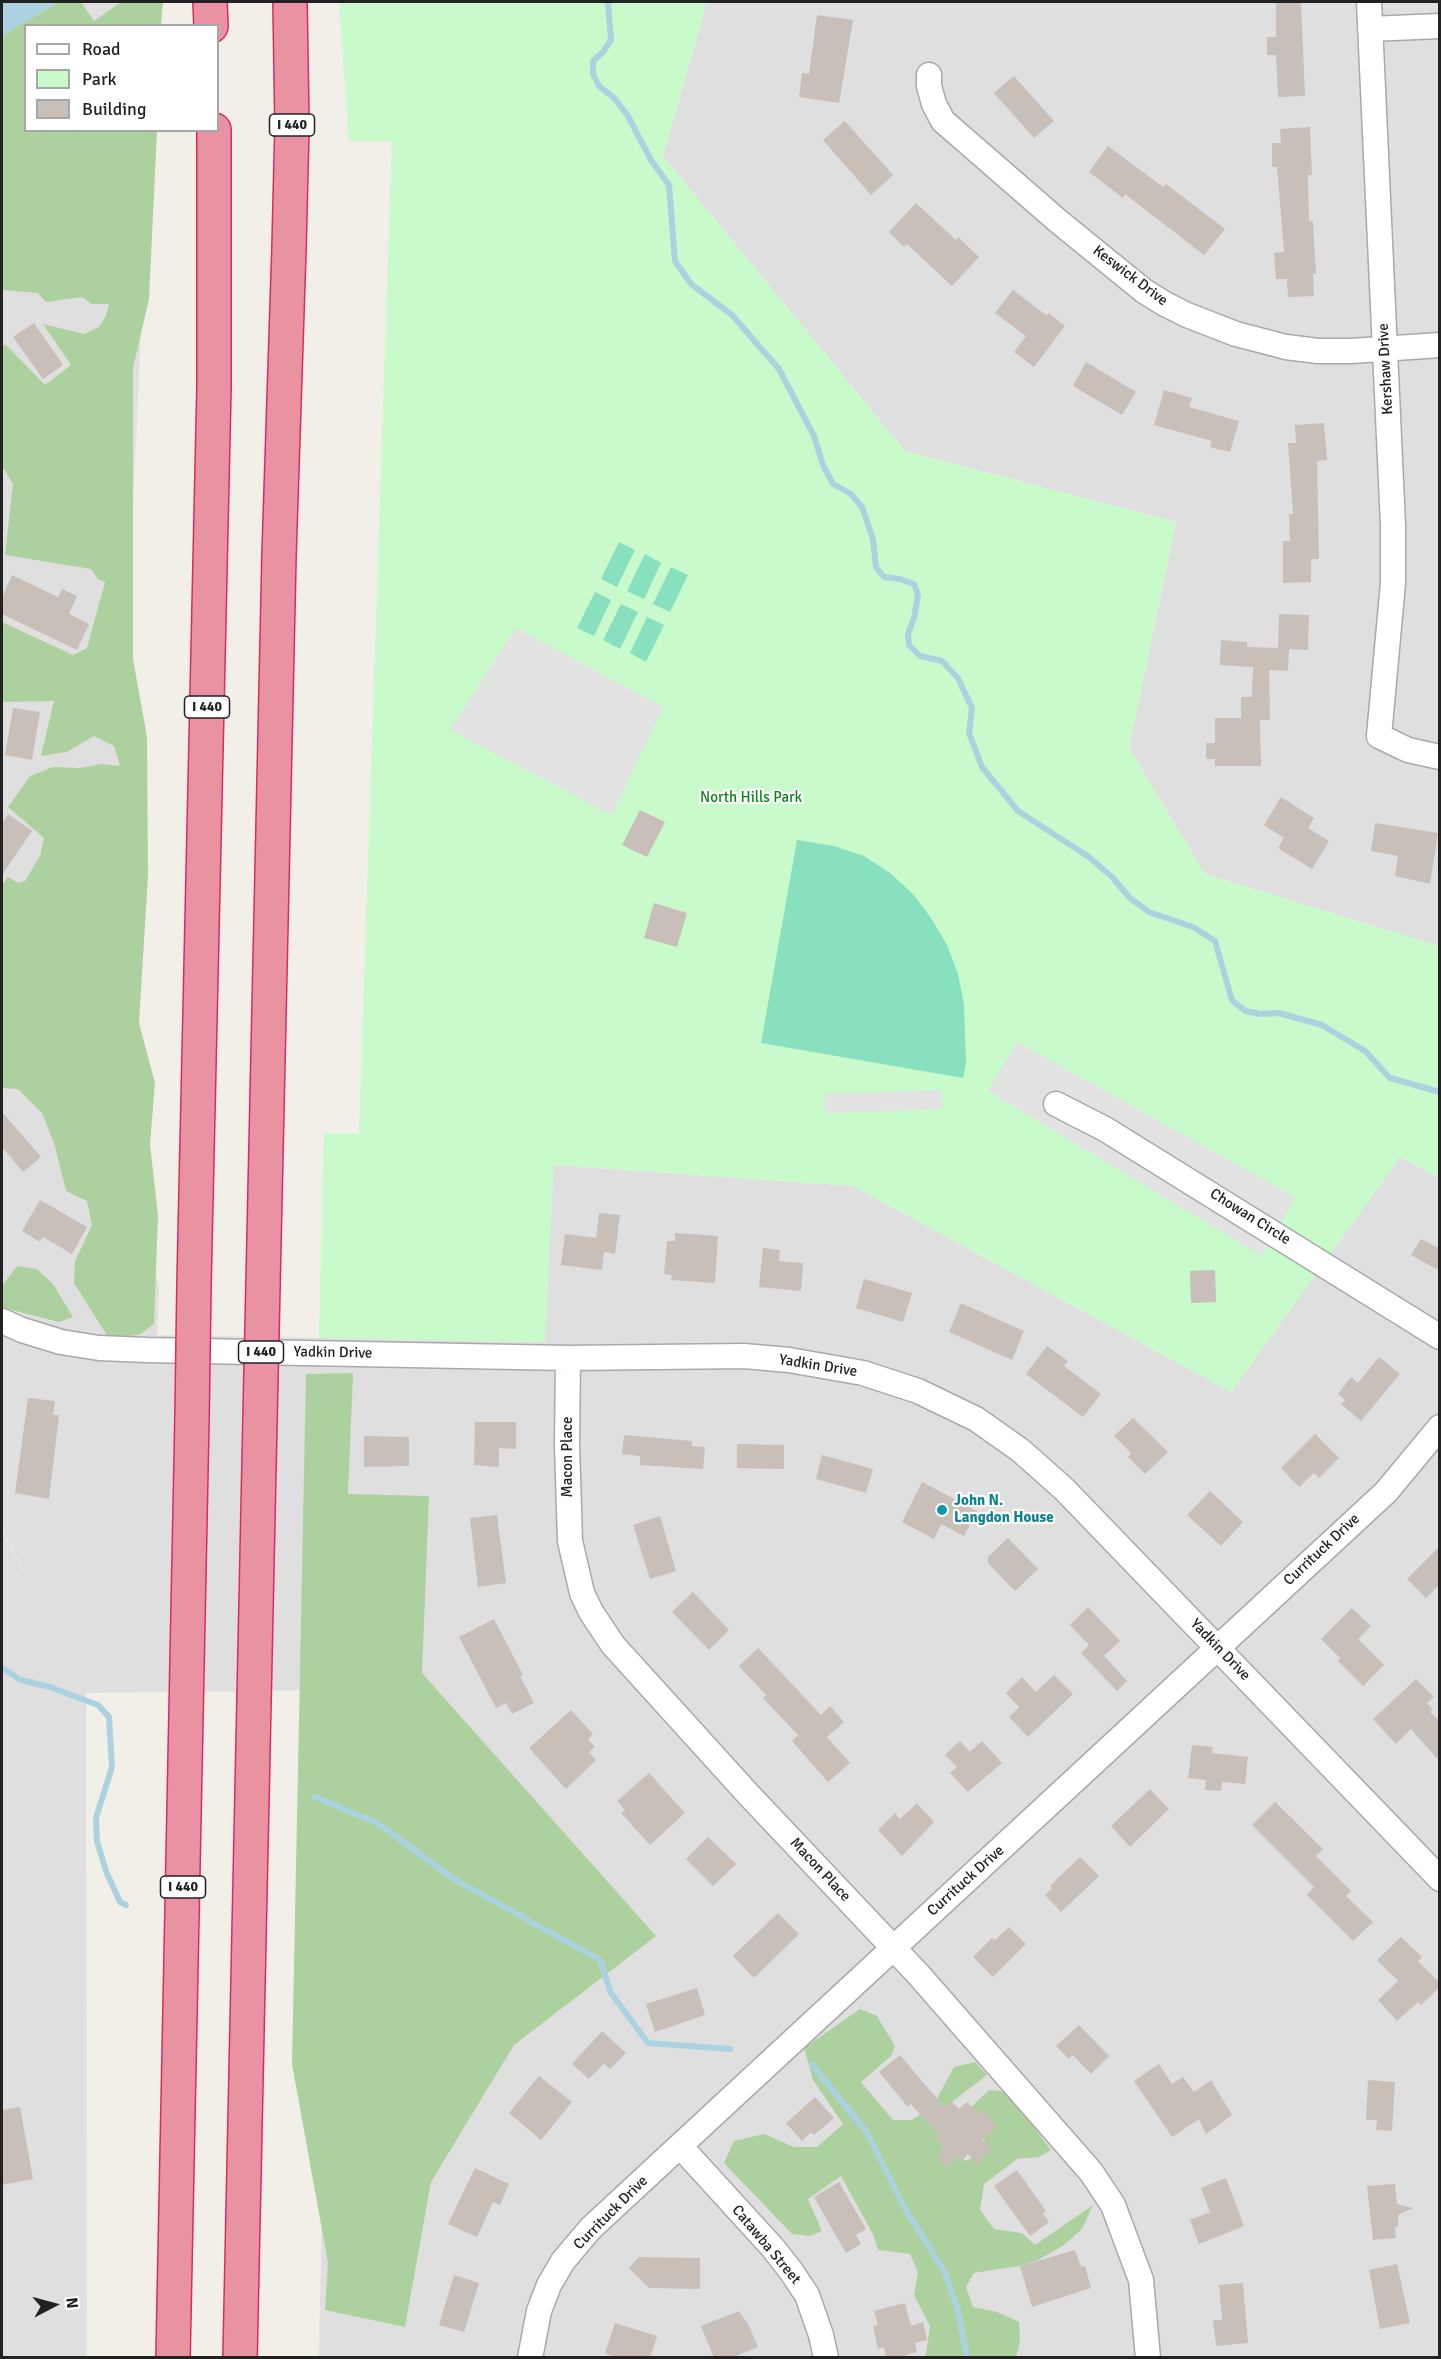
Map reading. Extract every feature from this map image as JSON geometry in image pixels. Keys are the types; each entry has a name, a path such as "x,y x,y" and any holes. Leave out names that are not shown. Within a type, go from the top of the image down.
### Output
{"highway":[{"path":"210,2 211,24"},
{"name":"I 440","path":"240,2358 262,1286 291,159 290,2"},
{"name":"I 440","path":"173,2358 214,387 214,132"}],"street":[{"name":"Kershaw Drive","path":"1369,2 1391,468 1393,583 1379,736 1408,750 1440,757"},
{"path":"1370,29 1440,26"},
{"name":"Keswick Drive","path":"929,75 929,86 934,104 943,121 1058,221 1144,291 1165,304 1236,334 1286,347 1318,351 1440,345"},
{"name":"Chowan Circle","path":"1056,1104 1106,1129 1440,1337"},
{"name":"Yadkin Drive","path":"2,1321 61,1342 99,1348 568,1358 736,1355 789,1360 863,1373 935,1398 976,1419 1039,1466 1064,1489 1440,1879"},
{"name":"Macon Place","path":"568,1358 567,1445 570,1541 582,1593 591,1612 613,1645 893,1948 1091,2172 1113,2205 1141,2280 1148,2358"},
{"name":"Currituck Drive","path":"530,2358 539,2311 549,2285 563,2261 591,2228 1386,1492 1440,1427"},
{"name":"Catawba Street","path":"680,2146 791,2271 807,2295 821,2335 826,2358"}],"shaded area":[{"path":"68,2 156,2 155,24 37,24"},
{"path":"707,2 1439,2 1439,946 1205,874 1129,748 1176,522 905,451 663,156"},
{"path":"2,48 24,123 24,132 150,132 125,680 127,1080 147,1237 159,1289 157,1335 544,1342 553,1165 853,1186 1231,1392 1400,1157 1439,1178 1439,2357 319,2357 332,1690 86,1693 87,2357 2,2357 2,1531 52,1625 2,1529"},
{"path":"516,628 663,707 612,815 450,730"},
{"path":"1017,1042 1295,1197 1262,1256 988,1091"},
{"path":"941,1090 942,1109 825,1113 825,1094"}],"green space":[{"path":"58,2 81,2 94,21 121,2 163,2 161,24 24,24 24,132 157,132 149,299 133,368 133,659 147,737 148,876 139,1023 155,1083 150,1144 158,1215 154,1324 139,1335 108,1337 74,1283 75,1261 92,1225 87,1201 66,1191 54,1143 42,1113 18,1089 2,1088 2,885 8,877 18,883 25,881 40,856 44,838 8,807 30,776 53,767 80,768 101,764 120,766 114,746 94,736 67,752 41,756 54,701 2,702 2,622 73,655 87,648 105,582 98,579 91,569 5,555 13,484 2,466 2,347 5,344 45,385 71,365 43,324 84,334 99,327 106,316 109,304 92,304 82,297 46,302 38,293 2,290 2,36"},
{"name":"North Hills Park","path":"339,2 707,2 663,156 905,451 1176,522 1129,748 1205,874 1439,946 1439,1178 1400,1157 1231,1392 853,1186 554,1165 545,1342 319,1338 324,1133 359,1134 392,141 349,141"},
{"path":"619,542 635,550 617,587 601,579"},
{"path":"645,554 661,563 644,599 627,591"},
{"path":"671,567 688,575 670,612 653,604"},
{"path":"595,592 611,600 594,636 577,628"},
{"path":"621,604 638,612 620,649 603,640"},
{"path":"647,617 664,625 646,662 630,653"},
{"path":"797,840 834,846 864,856 890,873 913,894 931,918 947,945 958,974 964,1004 966,1063 963,1078 761,1043"},
{"path":"17,1266 37,1269 53,1284 73,1317 59,1322 4,1308 2,1306 2,1286"},
{"path":"353,1373 348,1494 429,1496 422,1673 656,1936 514,2045 431,2182 405,2327 325,2310 328,2263 292,2064 306,1374"},
{"path":"860,2009 877,2016 895,2046 891,2056 861,2082 893,2120 912,2120 934,2104 954,2067 975,2062 987,2075 943,2109 937,2126 965,2161 989,2151 969,2109 989,2090 1007,2092 1051,2150 1039,2157 1017,2159 984,2184 980,2210 994,2229 1022,2233 1035,2245 1093,2205 1082,2229 1064,2245 1038,2260 1019,2266 974,2273 966,2287 973,2307 997,2312 1019,2322 1020,2342 1016,2357 922,2357 926,2355 930,2326 914,2295 918,2272 910,2254 878,2250 874,2236 841,2176 808,2199 822,2231 810,2236 792,2234 724,2163 734,2141 764,2134 794,2147 817,2147 843,2124 813,2080 804,2048"}],"water":[{"path":"2,2 58,2 2,36"}],"building":[{"path":"1276,2 1301,2 1305,96 1278,97 1276,55 1267,55 1267,37 1276,37"},
{"path":"817,15 853,20 839,103 799,97 802,73 809,74"},
{"path":"1014,76 1054,121 1034,138 994,93"},
{"path":"845,121 893,175 871,195 823,140"},
{"path":"1310,127 1312,175 1308,175 1309,221 1313,221 1316,274 1313,274 1314,296 1288,297 1287,279 1276,279 1274,253 1284,252 1277,167 1272,167 1272,143 1281,143 1280,129"},
{"path":"1108,146 1163,187 1166,184 1225,229 1204,255 1125,194 1123,198 1089,172"},
{"path":"916,203 956,240 958,237 979,257 952,286 907,244 904,247 889,232"},
{"path":"1013,290 1065,326 1034,367 1014,352 1026,336 995,313"},
{"path":"34,323 63,365 43,379 13,337"},
{"path":"1086,362 1136,392 1122,415 1073,386"},
{"path":"1164,390 1192,398 1189,407 1239,421 1230,452 1210,447 1212,441 1154,425"},
{"path":"1324,423 1327,460 1317,461 1319,559 1311,559 1311,582 1283,583 1283,541 1290,541 1289,514 1293,514 1288,443 1296,443 1295,425"},
{"path":"12,575 58,597 62,589 77,596 69,614 89,624 77,650 2,614 2,598"},
{"path":"1279,614 1309,615 1308,650 1289,649 1288,671 1269,670 1270,720 1260,720 1261,766 1215,766 1215,759 1206,759 1206,743 1215,743 1215,718 1241,718 1241,697 1252,697 1253,667 1220,665 1221,640 1247,642 1247,647 1278,648"},
{"path":"13,708 40,712 32,760 5,755"},
{"path":"1281,797 1314,818 1308,828 1329,841 1312,869 1278,848 1284,838 1264,825"},
{"path":"640,810 665,822 647,857 622,845"},
{"path":"8,814 32,831 2,875 2,824"},
{"path":"1375,823 1438,833 1430,884 1395,876 1398,856 1371,851"},
{"path":"654,903 687,913 677,947 644,938"},
{"path":"2,1112 41,1157 23,1172 2,1147"},
{"path":"40,1200 87,1227 72,1254 43,1237 40,1242 22,1231"},
{"path":"599,1213 620,1215 615,1254 604,1252 602,1270 561,1265 565,1234 596,1238"},
{"path":"675,1233 718,1236 715,1283 671,1280 672,1275 664,1274 667,1241 675,1241"},
{"path":"1421,1239 1440,1249 1440,1271 1411,1255"},
{"path":"763,1248 780,1250 779,1261 803,1263 801,1291 759,1287"},
{"path":"1215,1270 1216,1302 1191,1303 1190,1271"},
{"path":"864,1279 912,1293 903,1322 856,1308"},
{"path":"961,1303 1024,1331 1012,1360 949,1332"},
{"path":"1047,1346 1068,1361 1064,1366 1101,1394 1083,1417 1026,1374"},
{"path":"1379,1357 1400,1374 1361,1421 1341,1404 1345,1400 1338,1394 1351,1377 1358,1383"},
{"path":"28,1398 55,1401 53,1415 59,1415 49,1499 15,1493"},
{"path":"1133,1418 1168,1452 1145,1474 1128,1457 1131,1453 1114,1436"},
{"path":"475,1422 516,1422 516,1449 499,1448 499,1467 474,1465"},
{"path":"1315,1434 1339,1458 1319,1478 1314,1473 1299,1487 1281,1468"},
{"path":"624,1435 692,1441 692,1446 705,1447 703,1469 640,1465 640,1456 622,1454"},
{"path":"364,1436 409,1437 409,1466 364,1467"},
{"path":"737,1444 784,1445 784,1469 737,1468"},
{"path":"822,1455 873,1469 866,1493 816,1479"},
{"name":"John N. Langdon House","path":"922,1482 977,1511 964,1536 941,1524 934,1539 902,1522"},
{"path":"1210,1491 1243,1522 1221,1546 1187,1515"},
{"path":"497,1515 506,1583 478,1587 470,1518"},
{"path":"660,1516 676,1571 650,1579 633,1525"},
{"path":"1008,1538 1038,1569 1015,1591 988,1563 988,1557"},
{"path":"1440,1546 1440,1584 1426,1598 1407,1579"},
{"path":"693,1592 729,1630 709,1650 672,1612"},
{"path":"1088,1607 1120,1641 1104,1656 1127,1681 1117,1691 1081,1653 1089,1645 1070,1625"},
{"path":"1352,1608 1371,1626 1358,1639 1384,1665 1363,1686 1338,1661 1340,1658 1321,1639"},
{"path":"494,1619 523,1675 520,1676 534,1703 512,1714 506,1703 496,1708 459,1637"},
{"path":"758,1648 821,1715 830,1706 844,1722 827,1737 850,1763 828,1782 792,1741 798,1735 763,1698 766,1695 739,1666"},
{"path":"1054,1675 1073,1694 1028,1737 1009,1717 1019,1707 1006,1693 1022,1677 1036,1692"},
{"path":"1416,1679 1434,1697 1427,1703 1433,1710 1430,1712 1440,1721 1440,1762 1411,1729 1396,1744 1373,1719"},
{"path":"571,1710 593,1734 588,1739 595,1747 589,1752 596,1760 566,1789 529,1748"},
{"path":"960,1741 970,1752 982,1741 1002,1763 968,1792 950,1773 957,1767 945,1755"},
{"path":"1192,1745 1213,1747 1212,1753 1248,1757 1245,1784 1222,1782 1221,1791 1205,1790 1206,1780 1188,1778"},
{"path":"649,1773 685,1813 650,1845 621,1813 625,1810 617,1801"},
{"path":"1150,1789 1169,1809 1130,1847 1111,1826"},
{"path":"1275,1802 1323,1849 1316,1856 1351,1891 1346,1896 1373,1922 1353,1941 1307,1895 1314,1887 1252,1825"},
{"path":"917,1803 934,1822 902,1856 878,1830 895,1813 900,1819"},
{"path":"708,1837 736,1864 713,1886 686,1859"},
{"path":"1080,1857 1099,1876 1061,1912 1045,1895 1052,1888 1050,1886"},
{"path":"778,1913 799,1934 754,1978 733,1956"},
{"path":"1009,1927 1026,1944 993,1977 973,1957 992,1938 995,1940"},
{"path":"1401,1937 1422,1957 1418,1961 1440,1983 1440,1987 1421,2005 1418,2002 1397,2021 1378,2000 1398,1981 1377,1960"},
{"path":"697,1988 705,2015 655,2032 646,2004"},
{"path":"1079,2025 1109,2056 1091,2074 1073,2055 1069,2059 1056,2046"},
{"path":"602,2031 626,2053 610,2069 604,2063 589,2079 572,2064"},
{"path":"900,2055 944,2107 951,2101 959,2109 967,2102 978,2114 984,2109 997,2127 982,2140 992,2149 976,2164 968,2154 962,2161 958,2157 947,2168 936,2155 943,2148 935,2138 939,2135 911,2104 908,2107 879,2072"},
{"path":"1159,2064 1172,2084 1183,2077 1194,2092 1211,2080 1232,2115 1206,2134 1199,2119 1172,2137 1134,2081"},
{"path":"539,2076 572,2102 541,2140 509,2113"},
{"path":"1368,2080 1395,2082 1392,2131 1376,2130 1377,2120 1366,2120"},
{"path":"815,2097 834,2118 814,2135 811,2132 802,2141 786,2123"},
{"path":"20,2107 33,2179 2,2185 2,2110"},
{"path":"475,2168 509,2184 500,2205 493,2202 477,2237 448,2224"},
{"path":"1017,2170 1046,2211 1043,2214 1049,2222 1030,2236 994,2186"},
{"path":"1226,2178 1244,2226 1199,2244 1190,2220 1210,2212 1201,2188"},
{"path":"839,2182 866,2229 856,2235 861,2244 846,2253 814,2197"},
{"path":"1395,2184 1397,2204 1413,2208 1398,2215 1398,2227 1395,2227 1396,2238 1373,2240 1367,2186"},
{"path":"1075,2250 1081,2267 1085,2266 1091,2288 1032,2307 1020,2266"},
{"path":"639,2257 700,2258 700,2289 649,2288 629,2268"},
{"path":"1397,2264 1410,2323 1380,2329 1369,2270"},
{"path":"454,2275 479,2283 464,2332 439,2325"},
{"path":"1243,2283 1248,2343 1216,2346 1213,2320 1222,2320 1219,2285"},
{"path":"905,2303 911,2326 923,2322 927,2340 915,2343 917,2352 897,2358 886,2358 884,2347 878,2349 873,2326 878,2325 874,2311"},
{"path":"739,2311 749,2326 758,2347 731,2358 714,2358 701,2326"},
{"path":"615,2323 657,2336 650,2358 617,2358 605,2353"}],"waterway":[{"path":"608,2 611,40 593,61 593,74 599,86 614,98 628,116 651,160 669,185 675,261 691,284 732,315 779,369 814,436 823,465 833,484 851,494 862,507 873,539 876,567 884,577 914,584 918,595 914,618 908,634 909,645 920,656 942,661 958,678 972,708 969,733 982,767 1018,811 1089,857 1112,877 1130,898 1149,912 1193,927 1215,941 1232,1000 1245,1011 1261,1014 1279,1013 1322,1025 1365,1051 1390,1078 1440,1092"},
{"path":"2,1668 21,1680 50,1687 98,1705 109,1717 112,1767 96,1818 97,1841 106,1871 120,1902 126,1905"},
{"path":"315,1797 377,1823 454,1879 600,1960 611,1993 648,2043 730,2049"},
{"path":"812,2065 866,2131 904,2207 944,2271 957,2307 967,2358"}],"place":[{"name":"John N. Langdon House","path":"942,1510"}]}
